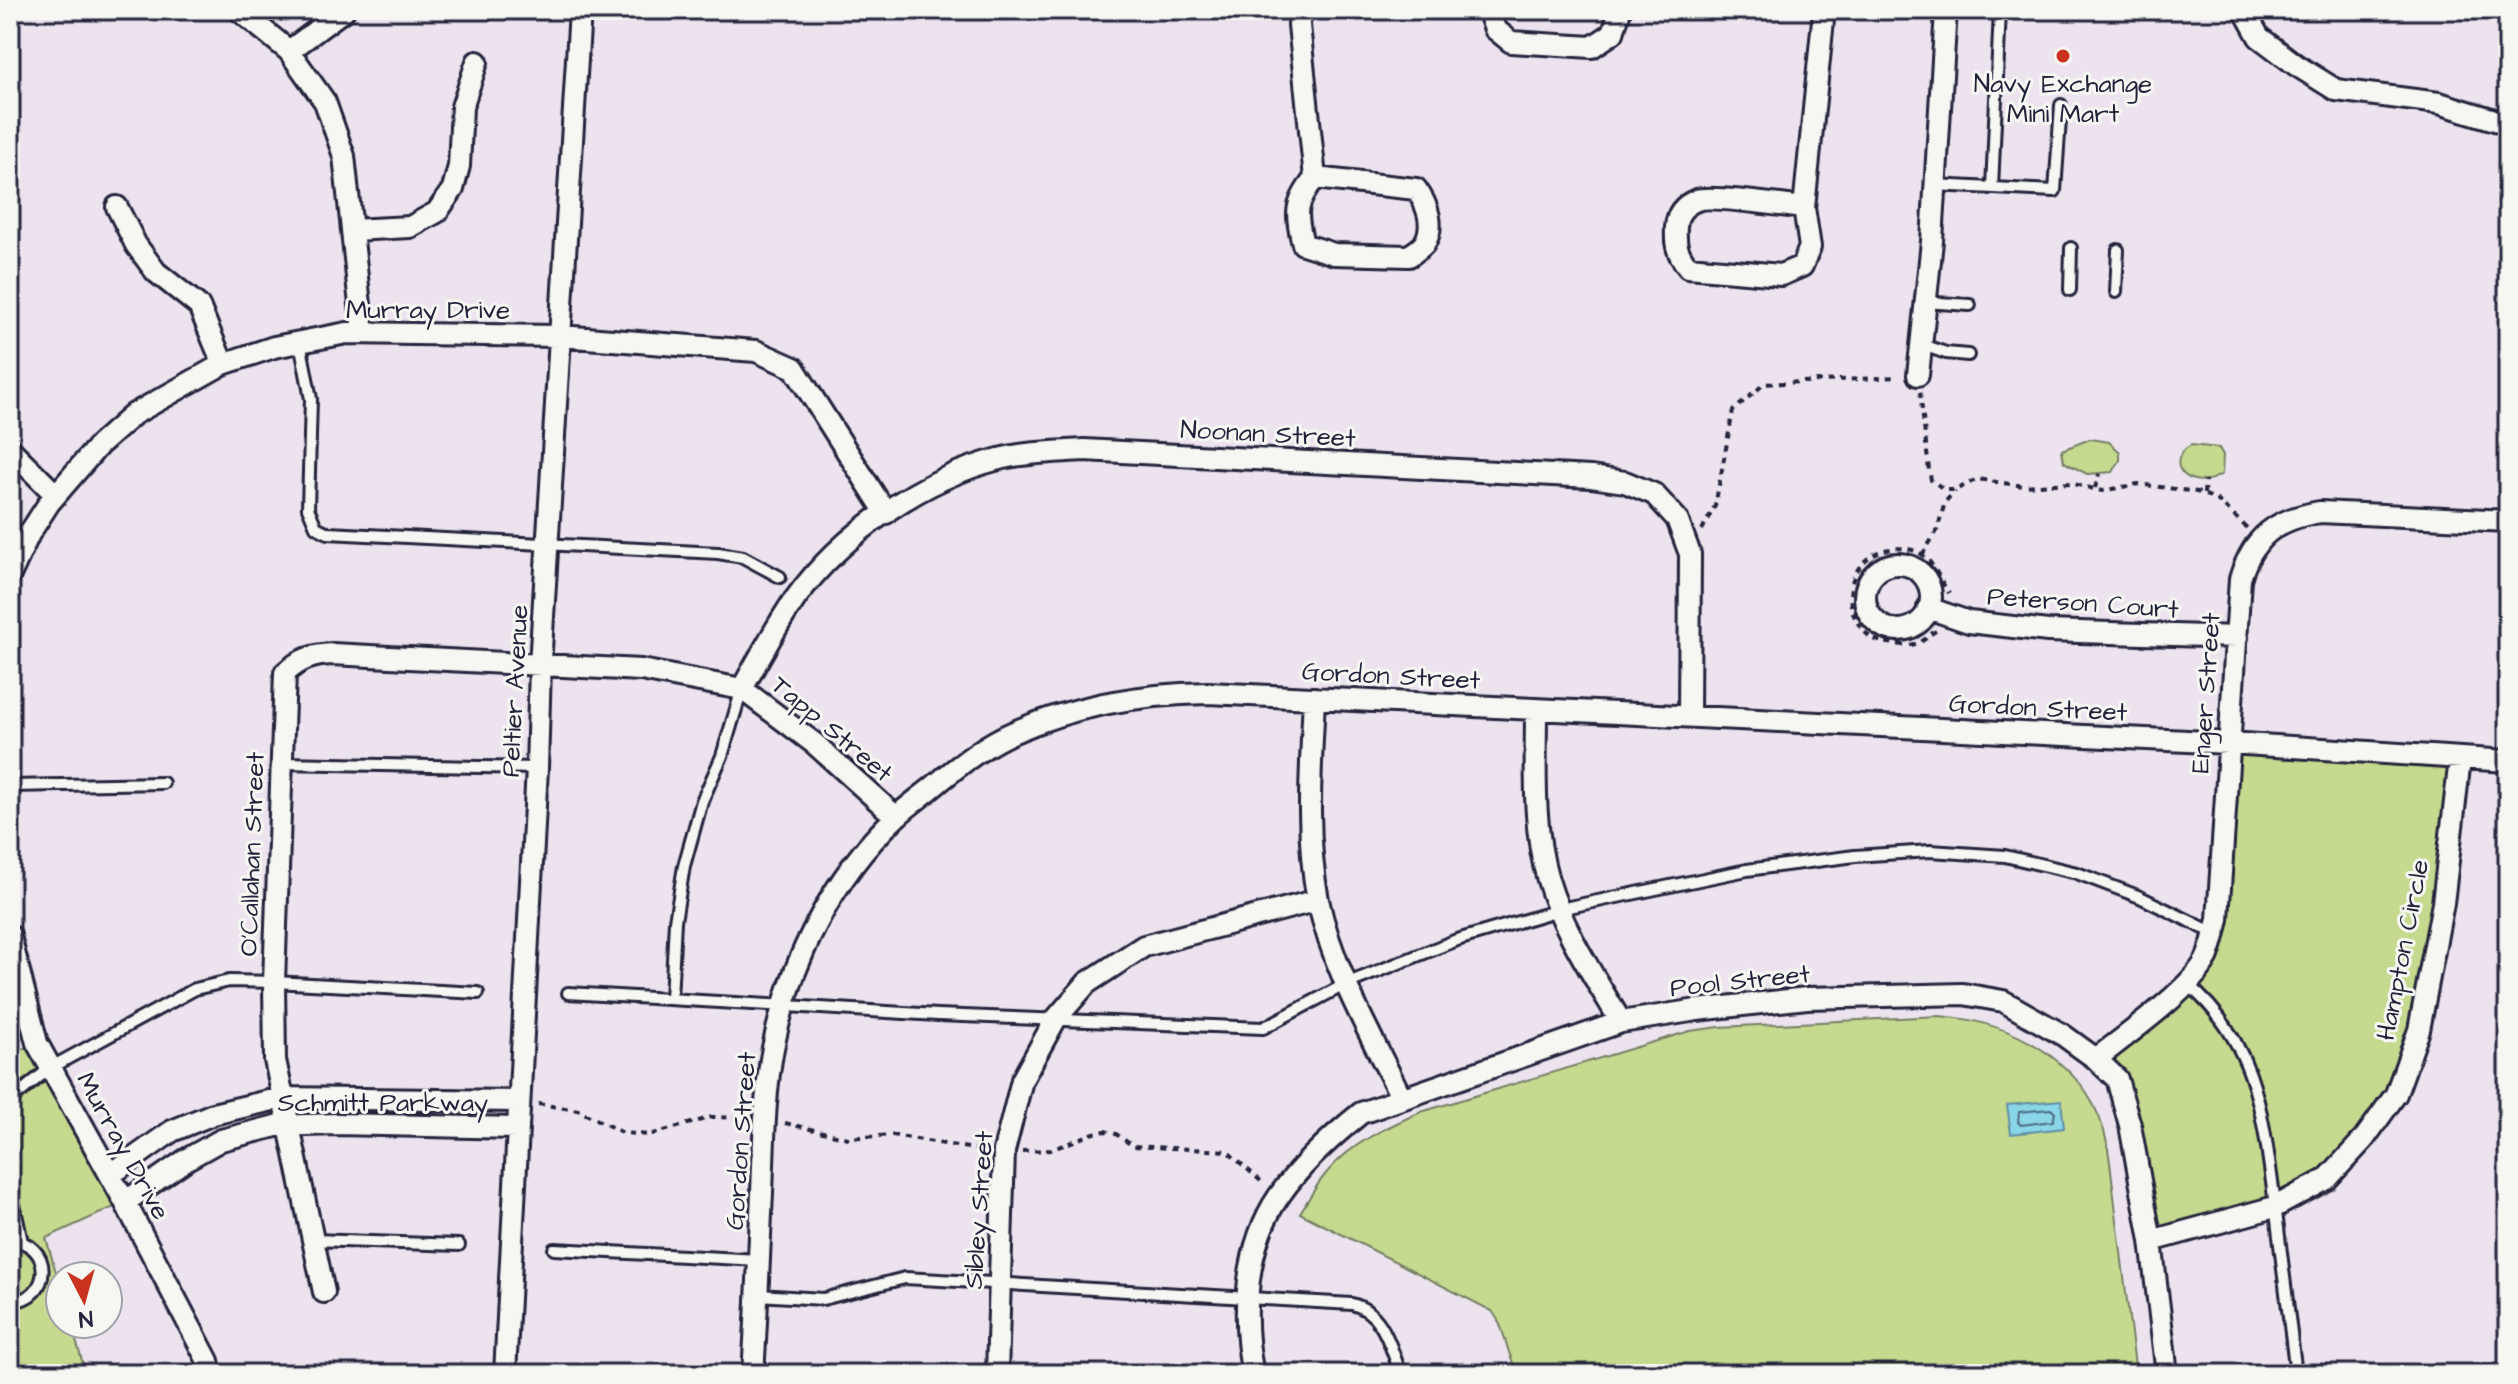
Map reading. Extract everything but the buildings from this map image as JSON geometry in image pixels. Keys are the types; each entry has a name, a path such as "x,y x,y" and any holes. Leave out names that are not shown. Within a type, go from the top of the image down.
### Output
{"street":[{"path":"239,10 289,51 325,102 344,156 363,333"},
{"path":"289,51 344,10"},
{"name":"Peltier Avenue","path":"505,1374 540,666 580,10"},
{"path":"1300,10 1315,178 1300,198 1297,219 1303,244 1334,254 1409,256 1425,243 1430,219 1424,200 1416,189 1315,178"},
{"path":"1488,10 1495,29 1511,42 1592,47 1613,33 1620,10"},
{"path":"1804,208 1700,198 1683,208 1677,216 1675,245 1688,267 1781,275 1802,266 1810,247 1804,208 1824,10"},
{"path":"1918,375 1932,241 1946,10"},
{"path":"2244,10 2259,37 2336,90 2439,103 2508,124"},
{"path":"352,230 410,227 437,212 453,189 459,166 462,107 477,62"},
{"path":"117,207 136,245 156,272 199,306 223,364"},
{"name":"Murray Drive","path":"10,575 29,534 56,495 99,445 134,414 223,364 274,347 347,333 560,336 756,351 794,368 886,513"},
{"path":"10,449 56,495"},
{"name":"Noonan Street","path":"742,689 772,633 797,596 839,550 886,513 948,476 1000,458 1084,450 1591,477 1625,482 1654,494 1677,519 1690,554 1689,717"},
{"name":"Enger Street","path":"2096,1059 2184,987 2205,962 2214,933 2218,919 2240,579 2249,552 2266,534 2291,518 2320,512 2508,521"},
{"name":"Peterson Court","path":"1928,608 1969,622 2048,631 2237,637"},
{"name":"O’Callahan Street","path":"324,1292 275,1060 274,982 285,673 297,662 315,655 332,654 540,666"},
{"name":"Tapp Street","path":"540,666 641,670 742,689 815,744 896,817"},
{"name":"Gordon Street","path":"753,1374 765,1118 773,1051 783,1005 797,963 837,889 896,817 988,745 1046,720 1107,702 1193,693 2229,743 2508,761"},
{"path":"1314,698 1310,820 1318,900 1346,984 1401,1097"},
{"path":"1536,709 1540,835 1548,880 1579,952 1621,1022"},
{"name":"Hampton Circle","path":"2151,1241 2275,1207 2327,1179 2364,1139 2396,1094 2419,1030 2443,903 2460,759"},
{"name":"Sibley Street","path":"997,1374 1004,1151 1022,1080 1055,1020 1087,983 1144,946 1318,900"},
{"name":"Murray Drive","path":"10,936 18,997 37,1043 125,1202 208,1361 211,1374"},
{"name":"Pool Street","path":"1253,1374 1248,1340 1248,1298 1256,1248 1278,1197 1329,1139 1361,1113 1621,1022 1807,998 1963,994 2003,1001 2033,1016 2096,1059 2117,1079 2130,1125 2151,1241 2167,1374"},
{"name":"Schmitt Parkway","path":"110,1175 172,1131 213,1114 281,1098 518,1101"},
{"name":"Schmitt Parkway","path":"125,1202 187,1159 221,1140 276,1126 337,1124 516,1128"}],"lane":[{"path":"1992,188 2000,10"},
{"path":"1934,185 2055,191 2061,105"},
{"path":"2070,290 2071,248"},
{"path":"2116,292 2118,250"},
{"path":"1924,302 1970,305"},
{"path":"300,342 311,399 308,508 316,527 328,533 718,553 743,557 780,577"},
{"path":"1920,344 1946,353 1968,355"},
{"path":"671,999 675,921 684,866 702,801 722,756 742,689"},
{"path":"281,763 537,768"},
{"path":"10,786 163,783"},
{"path":"568,993 1055,1020 1263,1028 1346,984 1457,940 1559,910 1747,870 1855,856 1958,851 2023,859 2092,877 2214,933"},
{"path":"13,1101 50,1068 195,989 229,981 478,993"},
{"path":"2186,983 2231,1034 2251,1074 2264,1119 2296,1374"},
{"path":"10,1083 13,1101"},
{"path":"10,1186 22,1242"},
{"path":"10,1240 22,1242 39,1255 43,1277 34,1293 25,1300 10,1302"},
{"path":"313,1240 459,1245"},
{"path":"554,1249 759,1260"},
{"path":"758,1295 823,1299 905,1278 1359,1306 1380,1321 1401,1374"}],"path":[{"path":"1690,554 1715,506 1733,411 1764,384 1918,375 1931,480 1945,490 1956,490"},
{"path":"2095,488 2099,474"},
{"path":"1922,555 1937,531 1945,502 1956,490 1977,479 2024,486 2082,484 2102,491 2138,484 2204,494 2216,499 2255,536"},
{"path":"2204,494 2205,480"},
{"path":"518,1101 578,1110 623,1133 650,1135 712,1117 765,1118 848,1138 893,1135 974,1150 1004,1151 1051,1150 1105,1131 1116,1134 1133,1146 1227,1151 1278,1197"}],"green space":[{"path":"2090,439 2109,442 2120,452 2120,460 2113,472 2087,474 2064,462 2062,450"},
{"path":"2191,445 2219,448 2223,455 2222,474 2199,481 2183,474 2179,460 2182,452"},
{"path":"2229,743 2460,759 2443,903 2396,1094 2327,1179 2151,1241 2130,1125 2096,1059 2205,962"},
{"path":"1939,1016 1995,1027 2021,1038 2067,1069 2085,1091 2098,1115 2109,1154 2136,1374 1519,1374 1492,1311 1300,1213 1338,1160 1384,1129 1421,1112 1690,1031"},
{"path":"37,1043 125,1202 46,1238 52,1260 44,1260 44,1340 76,1340 86,1374 10,1374 10,1054"}],"water":[{"path":"2061,1100 2064,1128 2011,1134 2007,1105"}],"place":[{"name":"Navy Exchange Mini Mart","path":"2063,56"}]}
